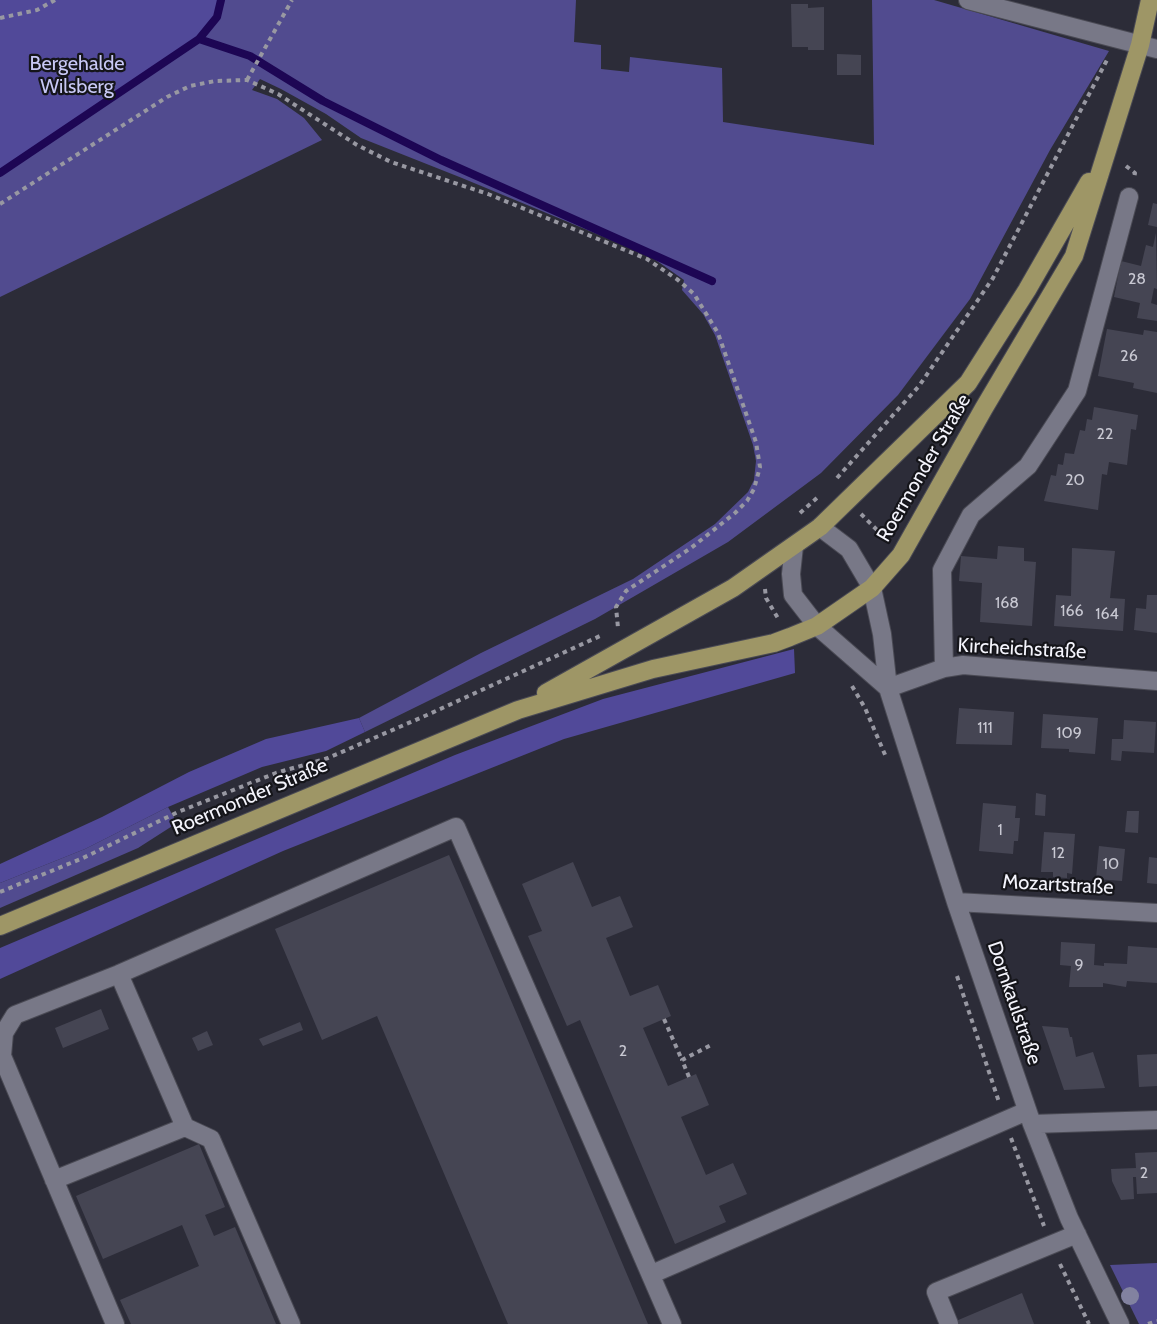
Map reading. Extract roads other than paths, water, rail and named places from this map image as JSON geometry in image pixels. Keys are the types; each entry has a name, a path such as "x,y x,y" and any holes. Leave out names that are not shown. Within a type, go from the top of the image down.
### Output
{"main road":[{"name":"Roermonder Straße","path":"0,926 518,710 653,669 774,643 817,626 872,588 901,555 979,416 1074,256 1105,155 1148,47 1150,0"},
{"name":"Roermonder Straße","path":"518,710 733,588 820,527 968,383 1027,290 1105,155"}],"street":[{"path":"968,0 1148,47"},
{"path":"944,668 942,570 971,515 1028,466 1077,391 1129,197"},
{"name":"Dornkaulstraße","path":"820,527 849,549 872,588 882,634 888,688 956,902 1030,1117 1077,1234 1120,1324"},
{"path":"794,546 791,574 793,595 817,626 888,688"},
{"name":"Kircheichstraße","path":"888,688 944,668 963,664 1157,681"},
{"path":"115,1324 2,1056 4,1033 15,1015 119,974 456,827 672,1324"},
{"name":"Mozartstraße","path":"956,902 1157,913"},
{"path":"119,974 185,1127 211,1139 291,1324"},
{"path":"652,1274 1030,1117 1157,1120"},
{"path":"54,1180 185,1127"},
{"path":"949,1324 936,1292 1077,1234"}],"waterway":[{"path":"0,173 199,39 217,17 221,0"},
{"path":"199,39 250,56 323,101 441,160 712,281"}],"park label":[{"name":"Bergehalde Wilsberg","path":"77,76"}]}
